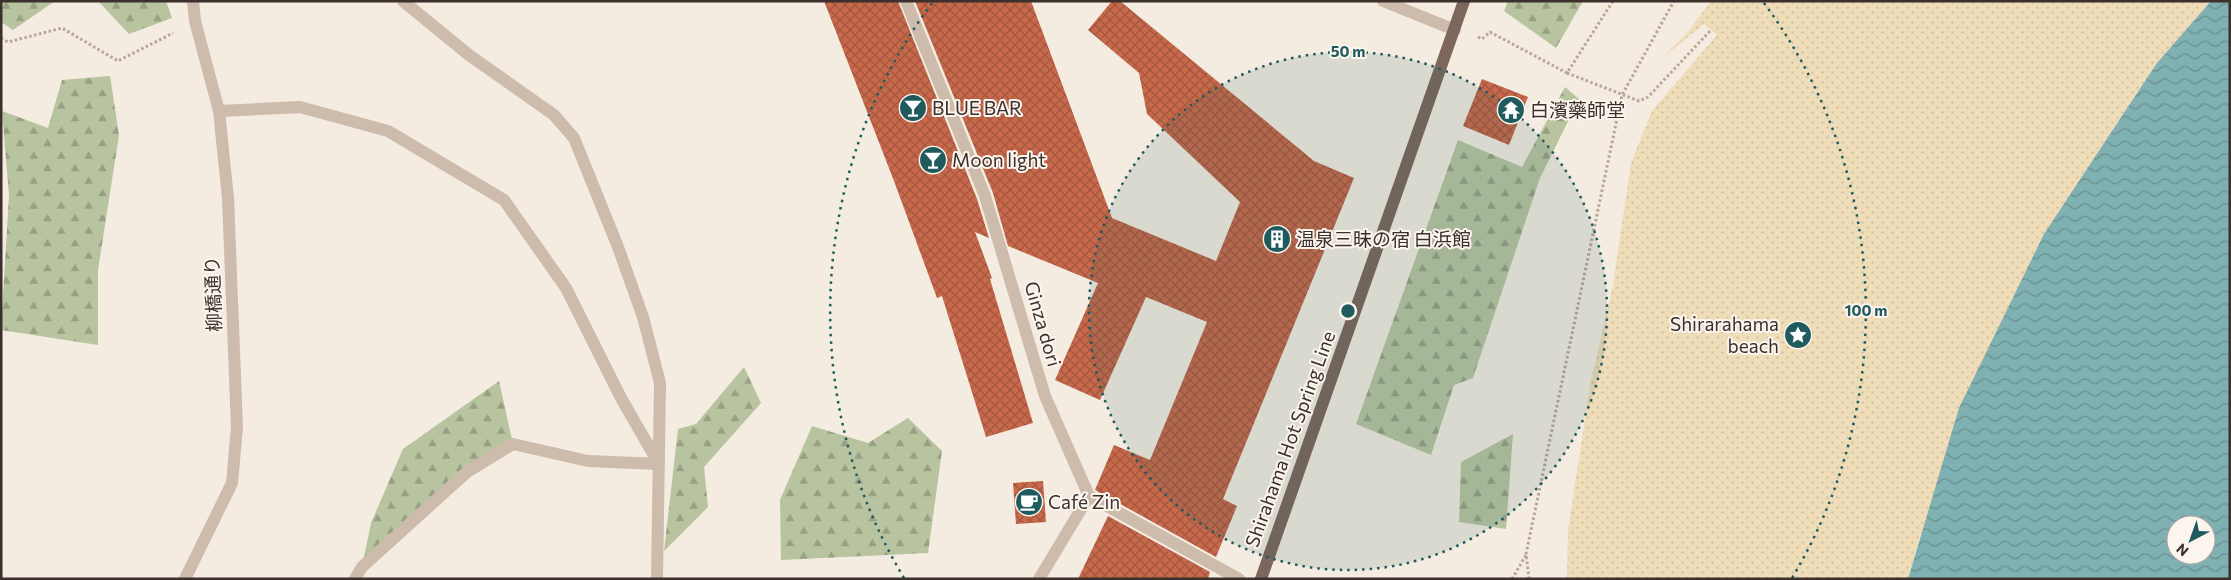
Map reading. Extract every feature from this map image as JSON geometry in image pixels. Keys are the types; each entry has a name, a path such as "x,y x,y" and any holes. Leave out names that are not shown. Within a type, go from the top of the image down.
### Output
{"main road":[{"name":"Shirahama Hot Spring Line","path":"1261,579 1464,1"}],"street":[{"name":"柳橋通り","path":"185,579 232,483 237,428 228,198 219,111 195,21 193,1"},
{"path":"404,1 469,55 554,115 574,138 618,247 643,317 660,383 657,579"},
{"name":"Ginza dori","path":"906,1 985,196 1044,396 1089,496"},
{"path":"1383,1 1455,30"},
{"path":"219,111 300,107 388,131 504,200 566,288 621,398 659,464"},
{"path":"355,579 362,567 467,472 513,444 588,461 659,464"},
{"path":"1039,579 1089,496 1239,579"}],"path":[{"path":"1567,73 1612,1"},
{"path":"1512,579 1526,554 1622,95 1674,1"},
{"path":"1,38 8,42 62,28 118,61 195,21"},
{"path":"1490,32 1567,73 1639,101 1648,96 1711,30"},
{"path":"1526,554 1529,579"}],"green space":[{"path":"1,1 55,1 13,30 1,22"},
{"path":"98,1 166,1 172,18 129,34"},
{"path":"1508,1 1583,1 1556,48 1504,11"},
{"path":"110,76 119,135 98,270 98,345 1,330 9,195 2,111 48,128 62,80"},
{"path":"1565,87 1579,99 1540,178 1473,378 1454,385 1431,455 1356,424 1458,140 1522,167"},
{"path":"744,367 761,403 704,467 708,507 664,551 678,429 696,424"},
{"path":"499,381 513,444 467,472 362,567 371,523 403,449"},
{"path":"908,418 942,451 928,553 781,560 780,500 812,426 868,443"},
{"path":"1513,434 1506,529 1459,522 1461,462"}],"sand":[{"name":"Shirarahama beach","path":"1711,1 2211,1 2157,63 1919,539 1908,579 1567,579 1568,531 1590,385 1613,285 1631,163 1652,111 1717,35 1704,24 1660,60 1687,33"}],"water":[{"path":"2211,1 2230,1 2230,579 1908,579 1959,408 2044,234 2157,63"}],"building":[{"path":"824,1 898,1 977,199 989,238 975,232 992,278 990,279 1033,423 986,437 942,296 937,298"},
{"path":"915,1 1031,1 1112,218 1216,261 1240,202 1147,114 1139,73 1088,30 1112,1 1120,1 1314,161 1354,178 1223,499 1237,506 1216,557 1095,490 1114,445 1150,460 1207,322 1146,297 1100,400 1055,380 1098,283 1008,246 993,193"},
{"path":"1482,79 1528,97 1509,145 1463,126"},
{"name":"Café Zin","path":"1043,481 1046,522 1016,524 1013,483"},
{"path":"1108,516 1210,572 1208,579 1078,579"}],"place":[{"name":"BLUE BAR","path":"913,108"},
{"name":"白濱藥師堂","path":"1511,110"},
{"name":"Moon light","path":"933,160"},
{"name":"温泉三昧の宿 白浜館","path":"1277,239"},
{"name":"Shirarahama beach","path":"1798,335"},
{"name":"Café Zin","path":"1029,502"}]}
